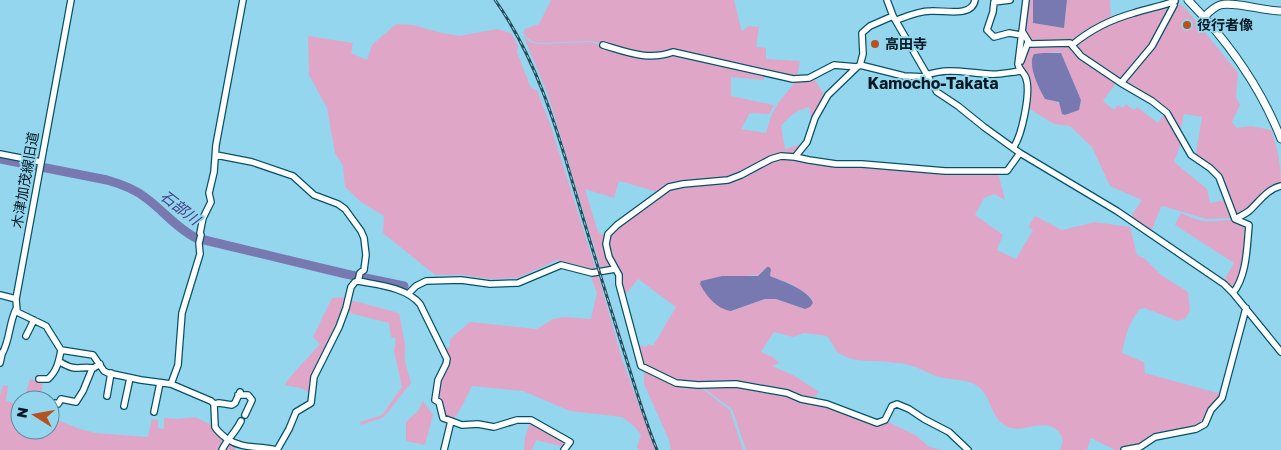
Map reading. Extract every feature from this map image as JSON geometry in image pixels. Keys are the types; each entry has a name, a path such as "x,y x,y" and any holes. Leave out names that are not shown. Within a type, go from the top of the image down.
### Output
{"main road":[{"path":"1188,0 1234,55 1260,92 1281,139"},
{"path":"1204,17 1213,8 1221,5 1281,11"}],"street":[{"name":"木津加茂線旧道","path":"0,363 1,354 7,346 16,309 16,299 71,0"},
{"path":"171,384 178,365 182,313 200,254 199,243 203,218 211,202 209,193 216,156 216,145 243,0"},
{"path":"887,0 926,76 937,92 1020,153 1117,211 1224,284 1233,292 1281,352"},
{"path":"795,157 807,142 815,118 828,95 858,66 863,54 862,33 870,26 931,10 946,12 970,9 974,5 975,0"},
{"path":"1010,0 994,2 993,12 986,30 994,36 1021,32"},
{"path":"1013,148 1019,134 1025,108 1027,84 1026,78 1020,69 1021,32 1026,0"},
{"path":"1072,45 1110,20 1135,12 1158,8 1174,0"},
{"path":"1121,83 1152,46 1174,5 1174,0"},
{"path":"1021,32 1028,42 1032,44 1066,42 1072,45 1081,56 1152,101 1167,113 1191,155 1210,168 1219,177 1234,219 1249,225"},
{"path":"1020,69 1028,42"},
{"path":"603,44 646,56 662,56 673,52 793,80 809,78 834,65 858,66 904,76 926,76 939,70 991,74 1020,69"},
{"path":"968,450 949,432 897,404 892,406 885,420 877,423 827,404 800,399 787,393 736,384 698,386 676,383 641,366 619,284 619,275 606,248 608,234 661,192 677,184 728,180 781,156 836,164 991,172 1007,171 1020,153"},
{"path":"0,154 41,163"},
{"path":"214,404 215,427 234,445 243,449 267,448 277,450 296,412 311,403 314,377 339,327 352,287 364,270 366,255 364,238 361,231 345,209 338,204 314,195 293,176 261,164 216,156"},
{"path":"1234,219 1248,212 1270,191 1281,186"},
{"path":"1233,292 1242,271 1249,225 1248,212"},
{"path":"408,294 416,286 426,281 461,280 490,284 518,284 561,265 592,273 615,269"},
{"path":"359,278 408,294 420,304 446,358 446,364 438,380 435,400 439,402 442,418 462,425 478,424 494,427 517,420 531,420 570,442 564,450"},
{"path":"0,295 16,299"},
{"path":"1124,450 1140,447 1155,437 1196,429 1205,424 1212,410 1222,398 1246,308"},
{"path":"16,309 23,316 46,326 61,350 60,362 52,375 48,379 39,379"},
{"path":"26,336 34,320"},
{"path":"61,350 93,355 97,366 104,371 130,378 171,384 214,404 232,405 239,394 248,395 252,400 245,415"},
{"path":"60,362 76,369 97,366"},
{"path":"60,401 61,399 76,402 92,369 97,366"},
{"path":"107,396 111,373"},
{"path":"124,406 130,378"},
{"path":"154,412 160,383"},
{"path":"222,450 227,439 235,432 241,421"},
{"path":"444,450 451,421"}],"shaded area":[{"path":"551,0 734,0 742,32 748,26 759,27 756,47 766,48 766,59 800,61 797,78 673,50 651,56 591,41 538,43 531,41 523,33 525,29 539,24"},
{"path":"1027,0 1033,0 1034,9 1064,28 1067,0 1110,0 1111,19 1072,44 1029,41 1023,26"},
{"path":"1177,2 1186,9 1238,73 1236,97 1240,105 1232,122 1237,128 1251,126 1271,130 1276,144 1281,184 1237,217 1222,182 1195,158 1202,117 1184,114 1180,134 1168,112 1122,83 1130,75 1175,8"},
{"path":"1172,6 1151,45 1120,81 1082,55 1074,45 1112,21"},
{"path":"396,24 413,25 459,36 497,29 511,33 518,46 517,52 531,88 537,90 551,127 596,270 557,260 518,278 490,279 462,275 435,275 383,233 384,216 361,202 345,187 343,166 335,153 327,108 309,75 308,36 353,43 351,53 367,60 372,45"},
{"path":"523,35 530,42 538,44 591,42 636,55 672,53 764,76 764,80 731,77 731,96 774,105 769,114 750,113 741,129 766,133 771,116 778,103 796,81 813,77 825,96 812,121 809,107 793,114 781,126 785,149 805,143 795,155 781,154 728,178 668,186 658,192 619,181 614,198 585,189 598,232 605,236 606,253 611,267 601,269 548,95"},
{"path":"1029,44 1068,44 1117,82 1103,101 1114,110 1118,105 1123,108 1126,104 1134,110 1137,107 1158,123 1165,113 1182,140 1174,162 1207,189 1210,203 1225,200 1231,218 1206,219 1163,206 1151,232 1132,219 1132,215 1142,200 1110,186 1092,147 1070,126 1054,124 1028,108 1028,86 1020,67","holes":["1061,53 1081,100 1079,110 1065,115 1062,113 1060,104 1045,99 1033,71 1034,54"]},
{"path":"781,157 807,161 998,173 1005,200 994,194 984,198 975,215 1003,235 997,250 1016,259 1033,230 1028,227 1035,216 1062,230 1095,222 1130,227 1137,255 1144,258 1161,275 1188,292 1190,311 1185,319 1177,321 1145,308 1140,309 1128,330 1122,353 1144,362 1145,373 1221,394 1204,423 1199,426 1162,434 1139,446 1118,450 1091,438 1087,450 1060,450 1062,436 1053,427 1040,425 1014,429 1008,427 997,418 988,399 980,388 970,382 940,377 906,364 858,360 846,357 838,353 827,336 804,333 793,337 774,332 761,352 773,357 779,363 772,366 793,375 819,392 812,399 782,390 676,381 642,365 636,345 646,347 648,344 653,346 676,307 638,279 624,297 609,245 611,234 670,188 729,181","holes":["767,267 771,269 770,276 791,284 811,297 805,309 776,299 765,299 731,311 702,281 758,276"]},
{"path":"1181,213 1204,221 1237,221 1247,228 1240,276 1232,288 1223,282 1234,263 1175,225"},
{"path":"590,274 598,275 622,359 655,450 639,450 637,447 641,435 634,426 622,417 570,411 523,391 472,386 452,421 445,419 436,399 440,380 448,366 444,348 450,347 450,339 470,322 537,329 553,319 564,317 591,319 597,293"},
{"path":"348,297 345,308 314,377 311,395 304,389 285,385 320,344 313,337 332,298"},
{"path":"350,300 399,313 405,344 405,362 411,383 384,417 361,425 360,422 382,415 402,387 394,351 396,338 391,337 389,323 346,312"},
{"path":"644,369 651,374 700,387 730,410 743,450 671,450 669,440 644,384"},
{"path":"30,379 43,383 42,390 27,390"},
{"path":"3,385 8,386 6,401 10,402 10,440 60,440 60,421 95,433 148,437 152,419 158,420 158,428 164,429 164,418 195,417 212,425 215,433 236,448 235,450 0,450 0,395"},
{"path":"736,386 781,393 817,403 874,424 886,421 917,436 929,447 943,450 746,450 732,409 702,387"},
{"path":"423,401 433,415 425,445 406,441 406,422 418,411"},
{"path":"531,421 563,440 564,447 536,440 532,450 524,450 525,437"}],"water":[{"path":"1033,0 1067,0 1064,28 1033,23"},
{"path":"1061,53 1081,100 1079,110 1065,115 1062,114 1059,102 1045,99 1035,77 1032,64 1034,54"},
{"path":"767,267 771,269 770,276 794,286 806,294 813,303 810,307 805,309 776,299 765,299 731,311 726,310 712,301 700,284 701,281 722,276 758,276"}],"waterway":[{"name":"石部川","path":"0,159 107,180 133,189 196,238 404,286"}],"railway":[{"path":"495,0 522,44 552,116 637,394 657,450"}],"place":[{"name":"役行者像","path":"1187,25"},
{"name":"高田寺","path":"875,44"}],"district":[{"name":"Kamocho-Takata","path":"933,83"}]}
